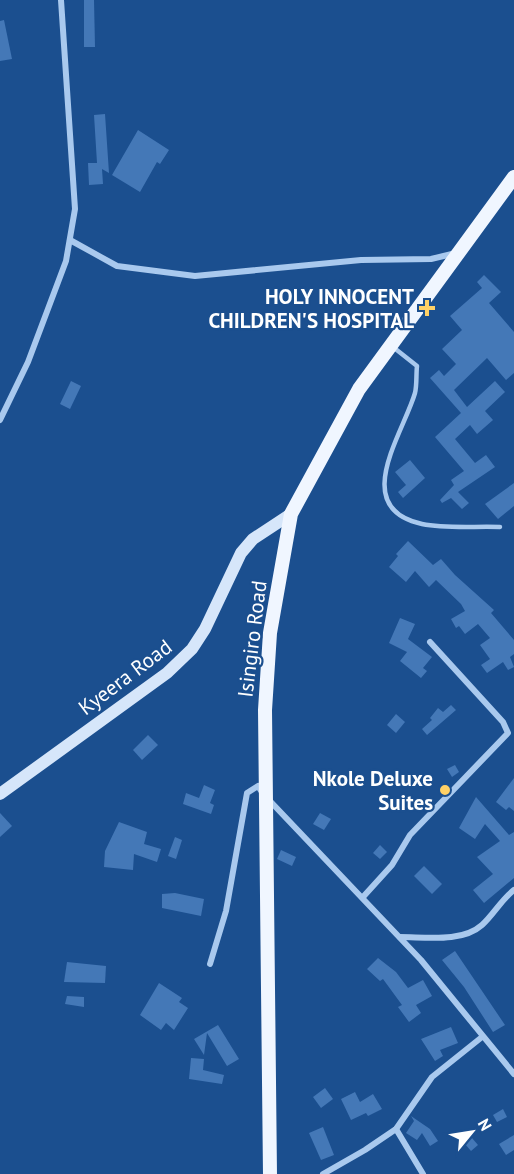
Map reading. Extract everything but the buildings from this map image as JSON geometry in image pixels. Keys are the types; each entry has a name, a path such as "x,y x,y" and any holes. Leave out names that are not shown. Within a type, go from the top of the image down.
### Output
{"main road":[{"name":"Isingiro Road","path":"270,1174 265,710 270,633 291,514 343,416 514,177"},
{"name":"Kyeera Road","path":"0,794 167,673 192,649 205,629 241,553 253,538 291,514"}],"street":[{"path":"0,420 28,362 66,261 75,209 61,0"},
{"path":"70,240 117,266 195,276 361,260 431,259 459,252"},
{"path":"363,897 392,865 410,835 508,733 503,722 430,642"},
{"path":"210,963 226,911 247,793 258,786 400,938 514,1074"},
{"path":"400,938 445,937 470,933 481,926 505,897 514,890"},
{"path":"323,1174 396,1129 432,1077 482,1037"},
{"path":"396,1129 423,1174"}],"lane":[{"path":"391,346 417,366 415,392 382,483 387,497 398,513 422,524 500,527"}],"place":[{"name":"HOLY INNOCENT CHILDREN'S HOSPITAL","path":"427,308"},
{"name":"Nkole Deluxe Suites","path":"445,790"}]}
